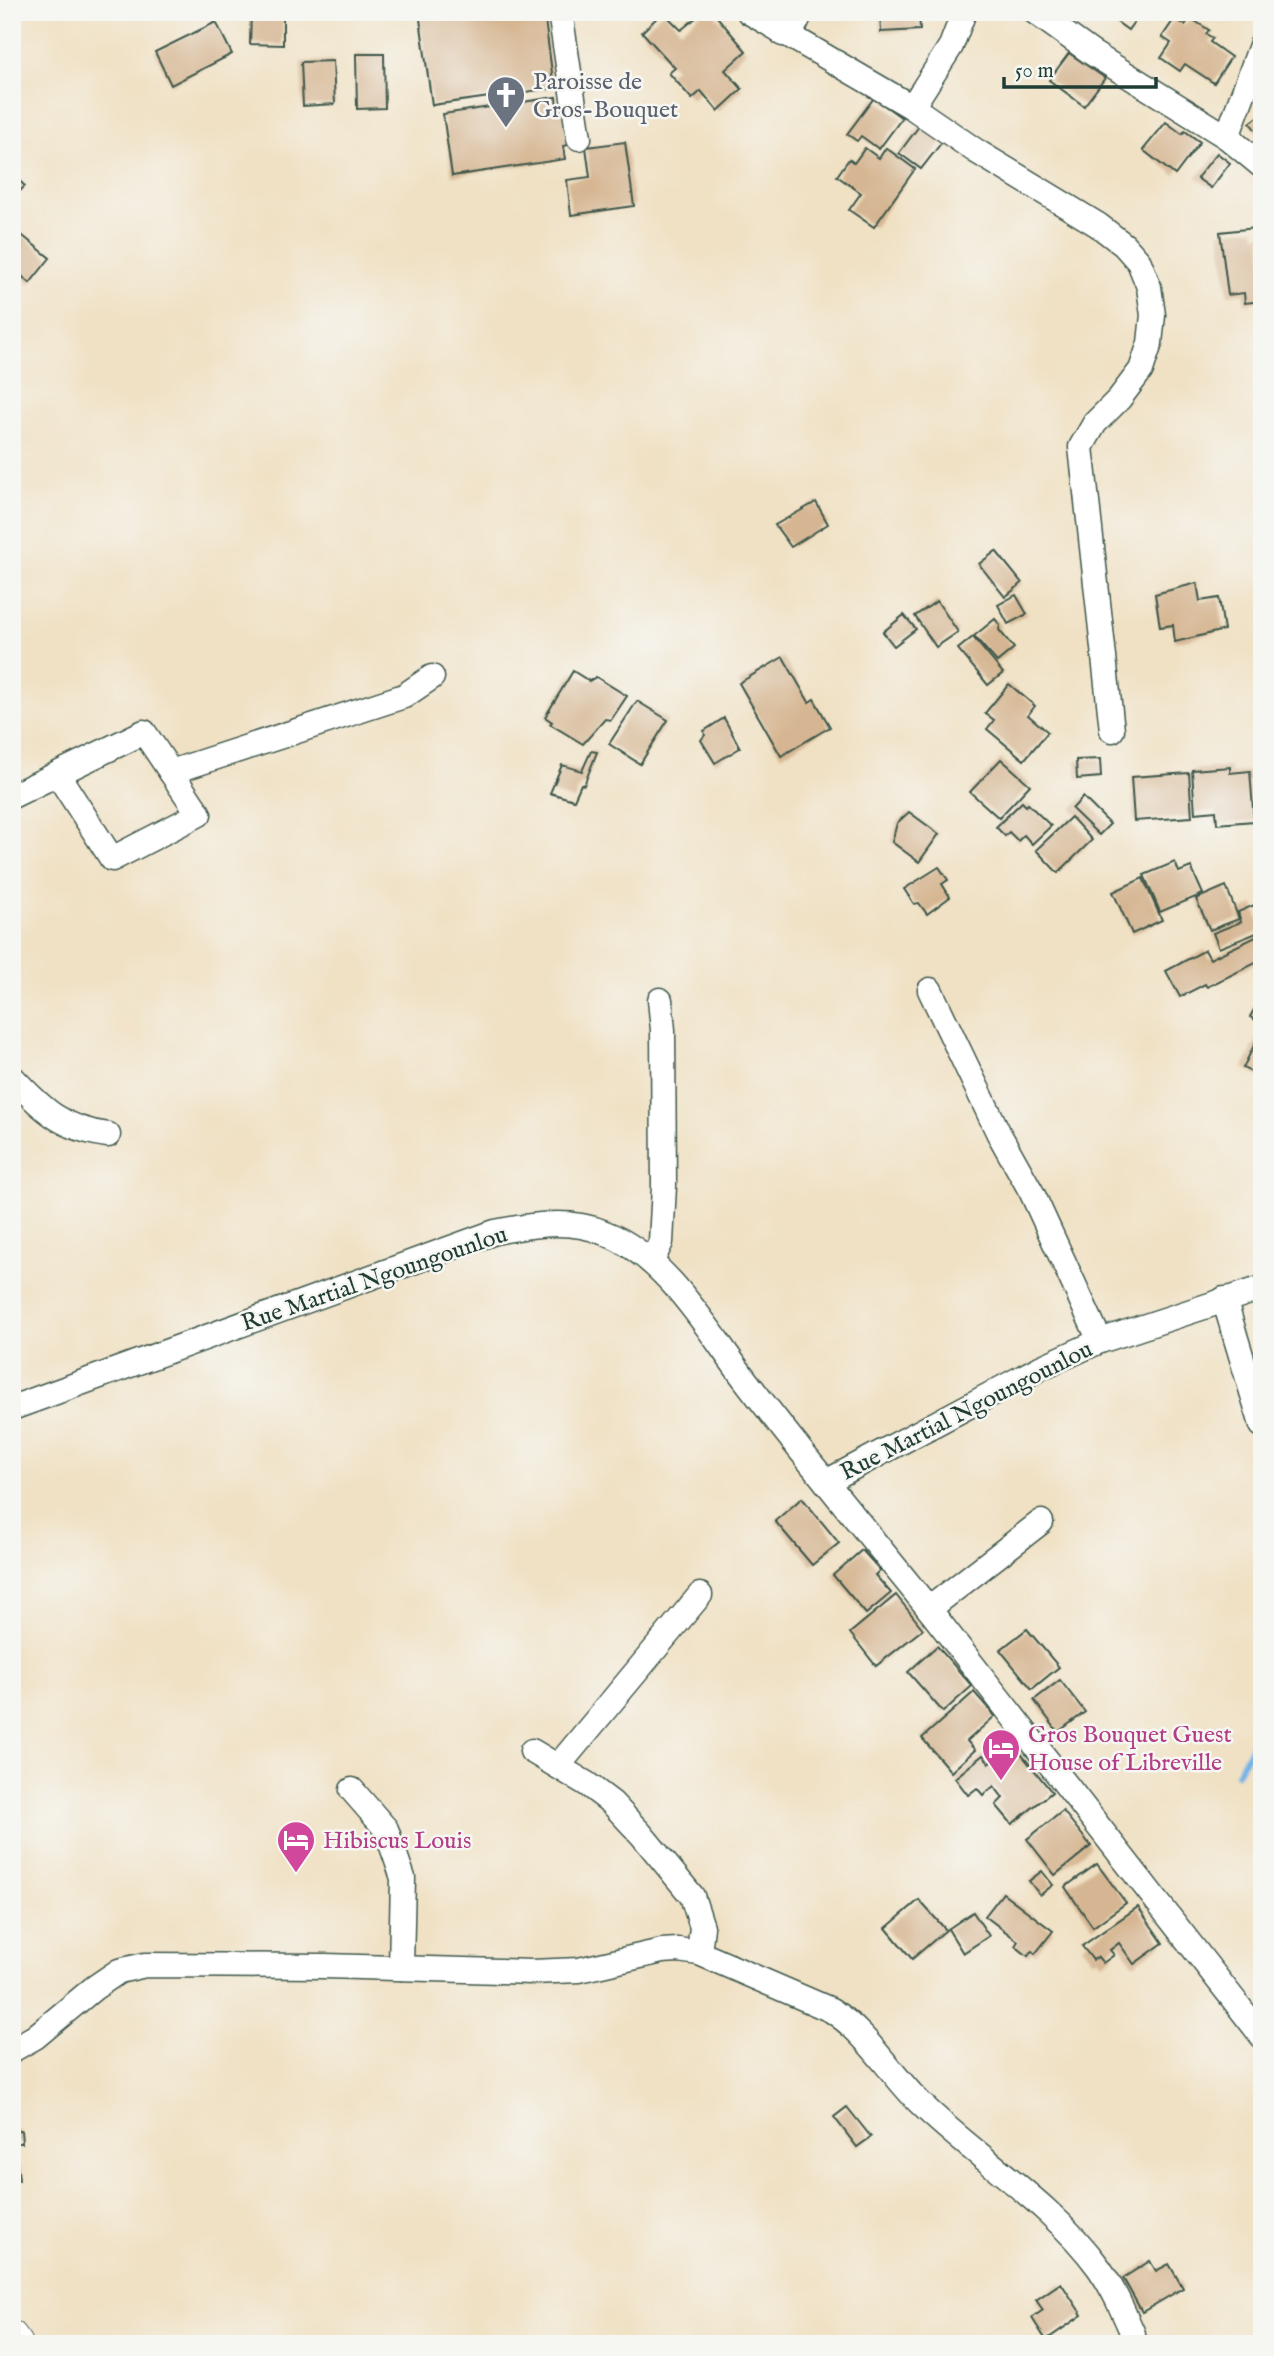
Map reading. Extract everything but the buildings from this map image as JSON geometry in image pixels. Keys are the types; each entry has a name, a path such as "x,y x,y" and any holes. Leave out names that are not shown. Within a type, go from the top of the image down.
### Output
{"main road":[{"path":"12,2336 18,2344"}],"street":[{"path":"560,12 579,138"},
{"path":"749,12 912,107 976,151 1098,225 1124,245 1139,262 1149,287 1153,315 1150,343 1141,370 1119,399 1095,423 1082,447 1112,730"},
{"path":"783,34 796,23 801,12"},
{"path":"912,107 940,67 964,12"},
{"path":"1035,12 1092,53 1227,137 1262,166"},
{"path":"1227,137 1262,43"},
{"path":"171,772 404,696 432,677"},
{"path":"12,796 144,732 199,814 112,859 58,775"},
{"path":"930,990 999,1134 1032,1193 1100,1341"},
{"path":"652,1261 662,1242 664,1186 663,1030 660,1000"},
{"path":"12,1077 51,1116 78,1129 108,1135"},
{"name":"Rue Martial Ngoungounlou","path":"12,1408 495,1232 541,1224 578,1226 604,1232 652,1261 826,1482 1040,1368 1100,1341 1262,1288"},
{"path":"1224,1299 1262,1425"},
{"path":"826,1482 929,1609 1262,2036"},
{"path":"929,1609 1041,1522"},
{"path":"558,1766 700,1595"},
{"path":"532,1751 587,1784 612,1803 641,1834 692,1896 702,1927 699,1954"},
{"path":"352,1790 386,1829 403,1878 401,1968"},
{"path":"12,2050 35,2037 119,1971 145,1965 532,1972 579,1970 662,1951 699,1954 831,2010 850,2022 919,2101 1006,2175 1073,2237 1115,2295 1133,2334"}],"waterway":[{"path":"1237,1773 1262,1728"}],"place":[{"name":"Paroisse de Gros-Bouquet","path":"506,129"},
{"name":"Gros Bouquet Guest House of Libreville","path":"1001,1782"},
{"name":"Hibiscus Louis","path":"296,1874"}]}
